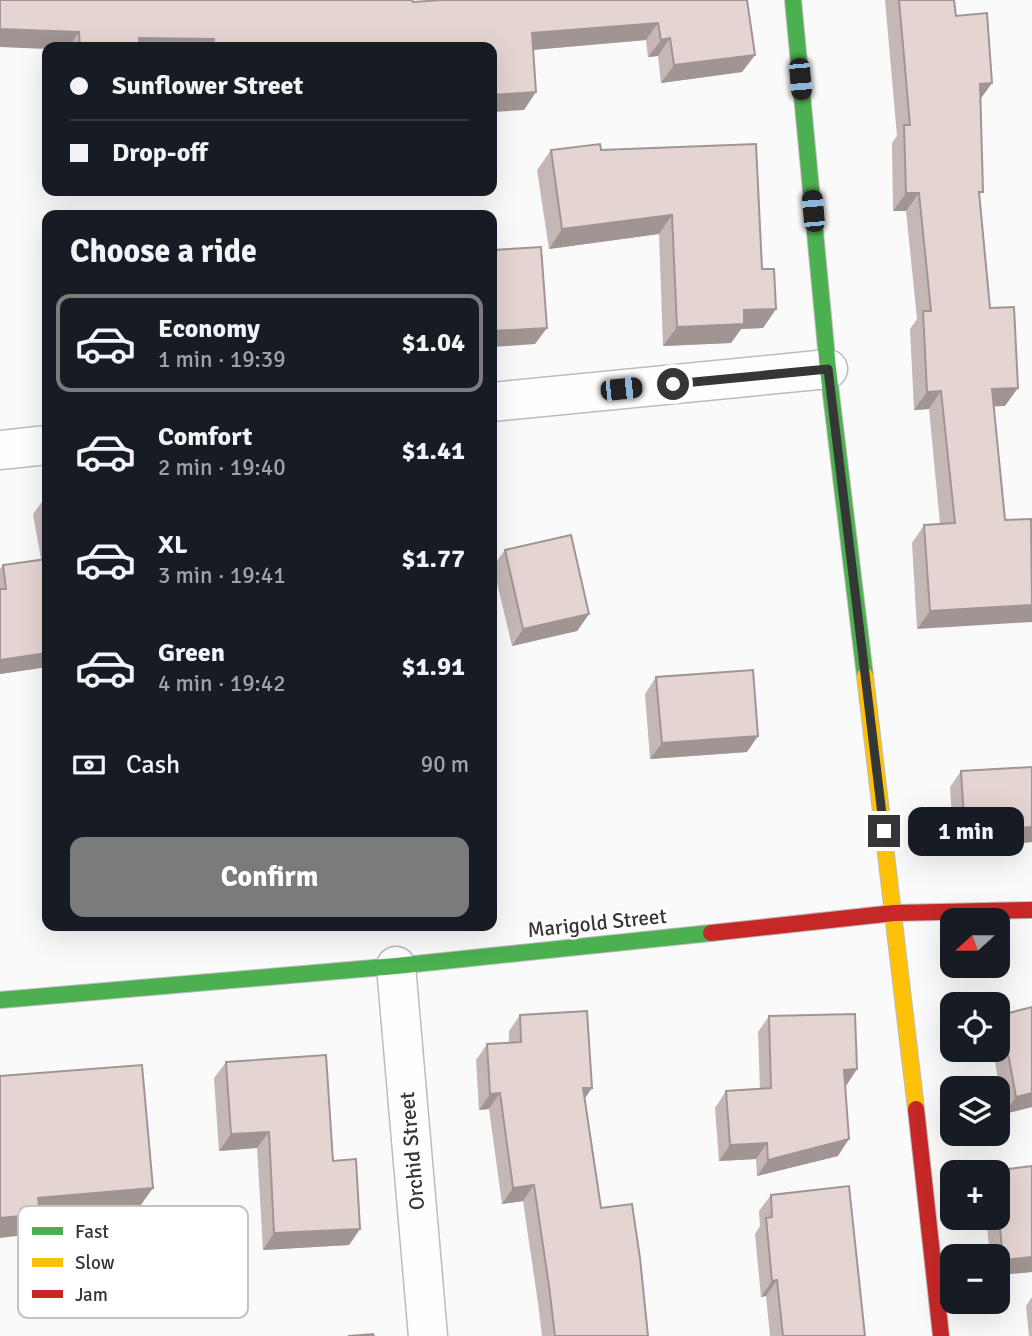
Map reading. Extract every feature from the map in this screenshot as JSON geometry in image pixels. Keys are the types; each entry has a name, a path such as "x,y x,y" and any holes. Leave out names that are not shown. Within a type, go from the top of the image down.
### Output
{"street":[{"path":"793,0 828,369 894,913 941,1336"},
{"path":"497,402 828,369"},
{"path":"0,450 42,446"},
{"name":"Marigold Street","path":"0,1000 396,965 894,913 1032,910"},
{"name":"Orchid Street","path":"396,965 428,1336"}],"building":[{"path":"0,0 747,0 755,55 674,65 670,38 661,40 658,23 532,33 536,92 497,95 497,42 214,42 214,39 139,38 139,42 80,42 79,32 0,29"},
{"path":"899,0 954,0 956,16 987,13 992,83 980,84 983,192 979,192 990,308 1014,307 1018,388 992,389 1005,520 1031,519 1032,605 930,611 924,525 955,523 941,391 927,392 923,311 931,311 919,193 906,193 904,125 910,125"},
{"path":"600,144 601,150 756,144 762,269 774,269 776,309 744,310 744,324 677,327 672,215 562,229 551,150"},
{"path":"541,247 547,328 497,331 497,250"},
{"path":"571,535 589,614 523,629 505,550"},
{"path":"42,560 42,654 0,660 0,589 6,589 3,565"},
{"path":"753,670 758,736 662,743 656,677"},
{"path":"1032,767 1032,827 1017,828 1018,831 965,834 961,771"},
{"path":"1032,1007 1032,1093 1016,1097 1010,1062 1010,1013"},
{"path":"587,1011 592,1088 583,1088 601,1208 632,1204 648,1336 555,1336 534,1185 513,1188 500,1093 490,1094 487,1044 521,1042 520,1015"},
{"path":"855,1014 857,1069 844,1070 849,1139 768,1160 767,1143 730,1145 726,1091 771,1088 769,1016"},
{"path":"326,1055 333,1161 356,1159 360,1229 274,1233 269,1132 231,1134 226,1062"},
{"path":"142,1065 153,1188 38,1198 39,1206 18,1206 18,1216 0,1218 0,1076"},
{"path":"1032,1166 1032,1257 1010,1259 1010,1244 1001,1244 1000,1230 1010,1230 1010,1169"},
{"path":"849,1186 865,1336 783,1336 777,1280 772,1281 766,1218 772,1217 771,1195"}],"traffic: fast":[{"path":"793,0 828,369 865,676"},
{"path":"0,1000 396,966 711,933"}],"traffic: slow":[{"path":"865,676 916,1109"}],"traffic: jam":[{"path":"711,933 894,913 1032,910"},
{"path":"916,1109 941,1336"}],"route":[{"path":"673,384 828,369 884,831"}]}
